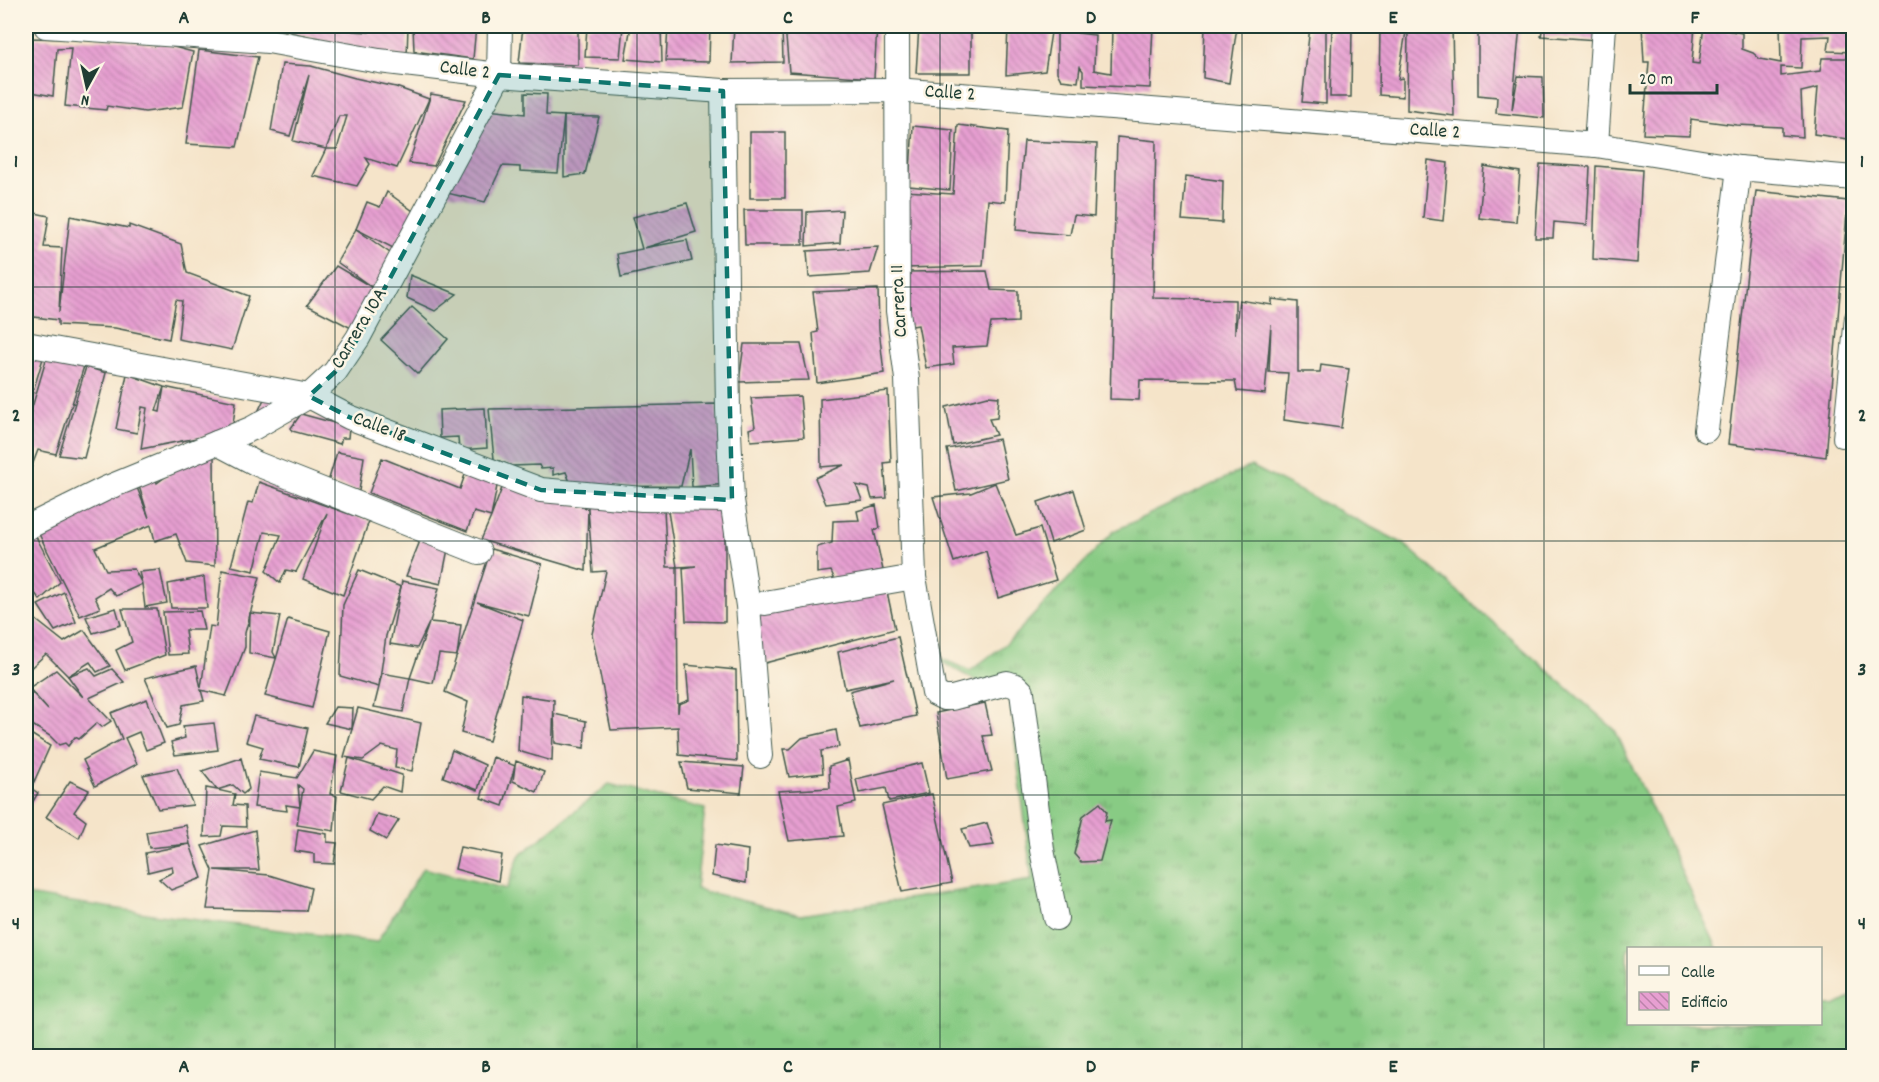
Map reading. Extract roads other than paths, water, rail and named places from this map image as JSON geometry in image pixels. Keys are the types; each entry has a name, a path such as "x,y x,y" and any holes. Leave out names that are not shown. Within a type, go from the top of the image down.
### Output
{"street":[{"name":"Calle 2","path":"46,26 268,33 379,60 498,75 723,91 896,90 1596,145 1739,168 1854,178"},
{"path":"498,75 500,26"},
{"name":"Carrera 11","path":"897,26 898,311 906,379 914,577 934,693 944,698 952,698 1007,683 1016,686 1022,692 1042,850 1056,918"},
{"path":"1596,145 1604,26"},
{"name":"Carrera 10A","path":"26,528 107,488 253,428 309,396 335,372 358,338 498,75"},
{"path":"723,91 728,409 732,500 748,606 760,756"},
{"path":"1706,430 1739,168"},
{"path":"1842,438 1854,317"},
{"name":"Calle 18","path":"26,344 309,396 349,417 541,490 642,499 732,500"},
{"path":"217,443 257,464 479,552"},
{"path":"765,603 914,577"}]}
